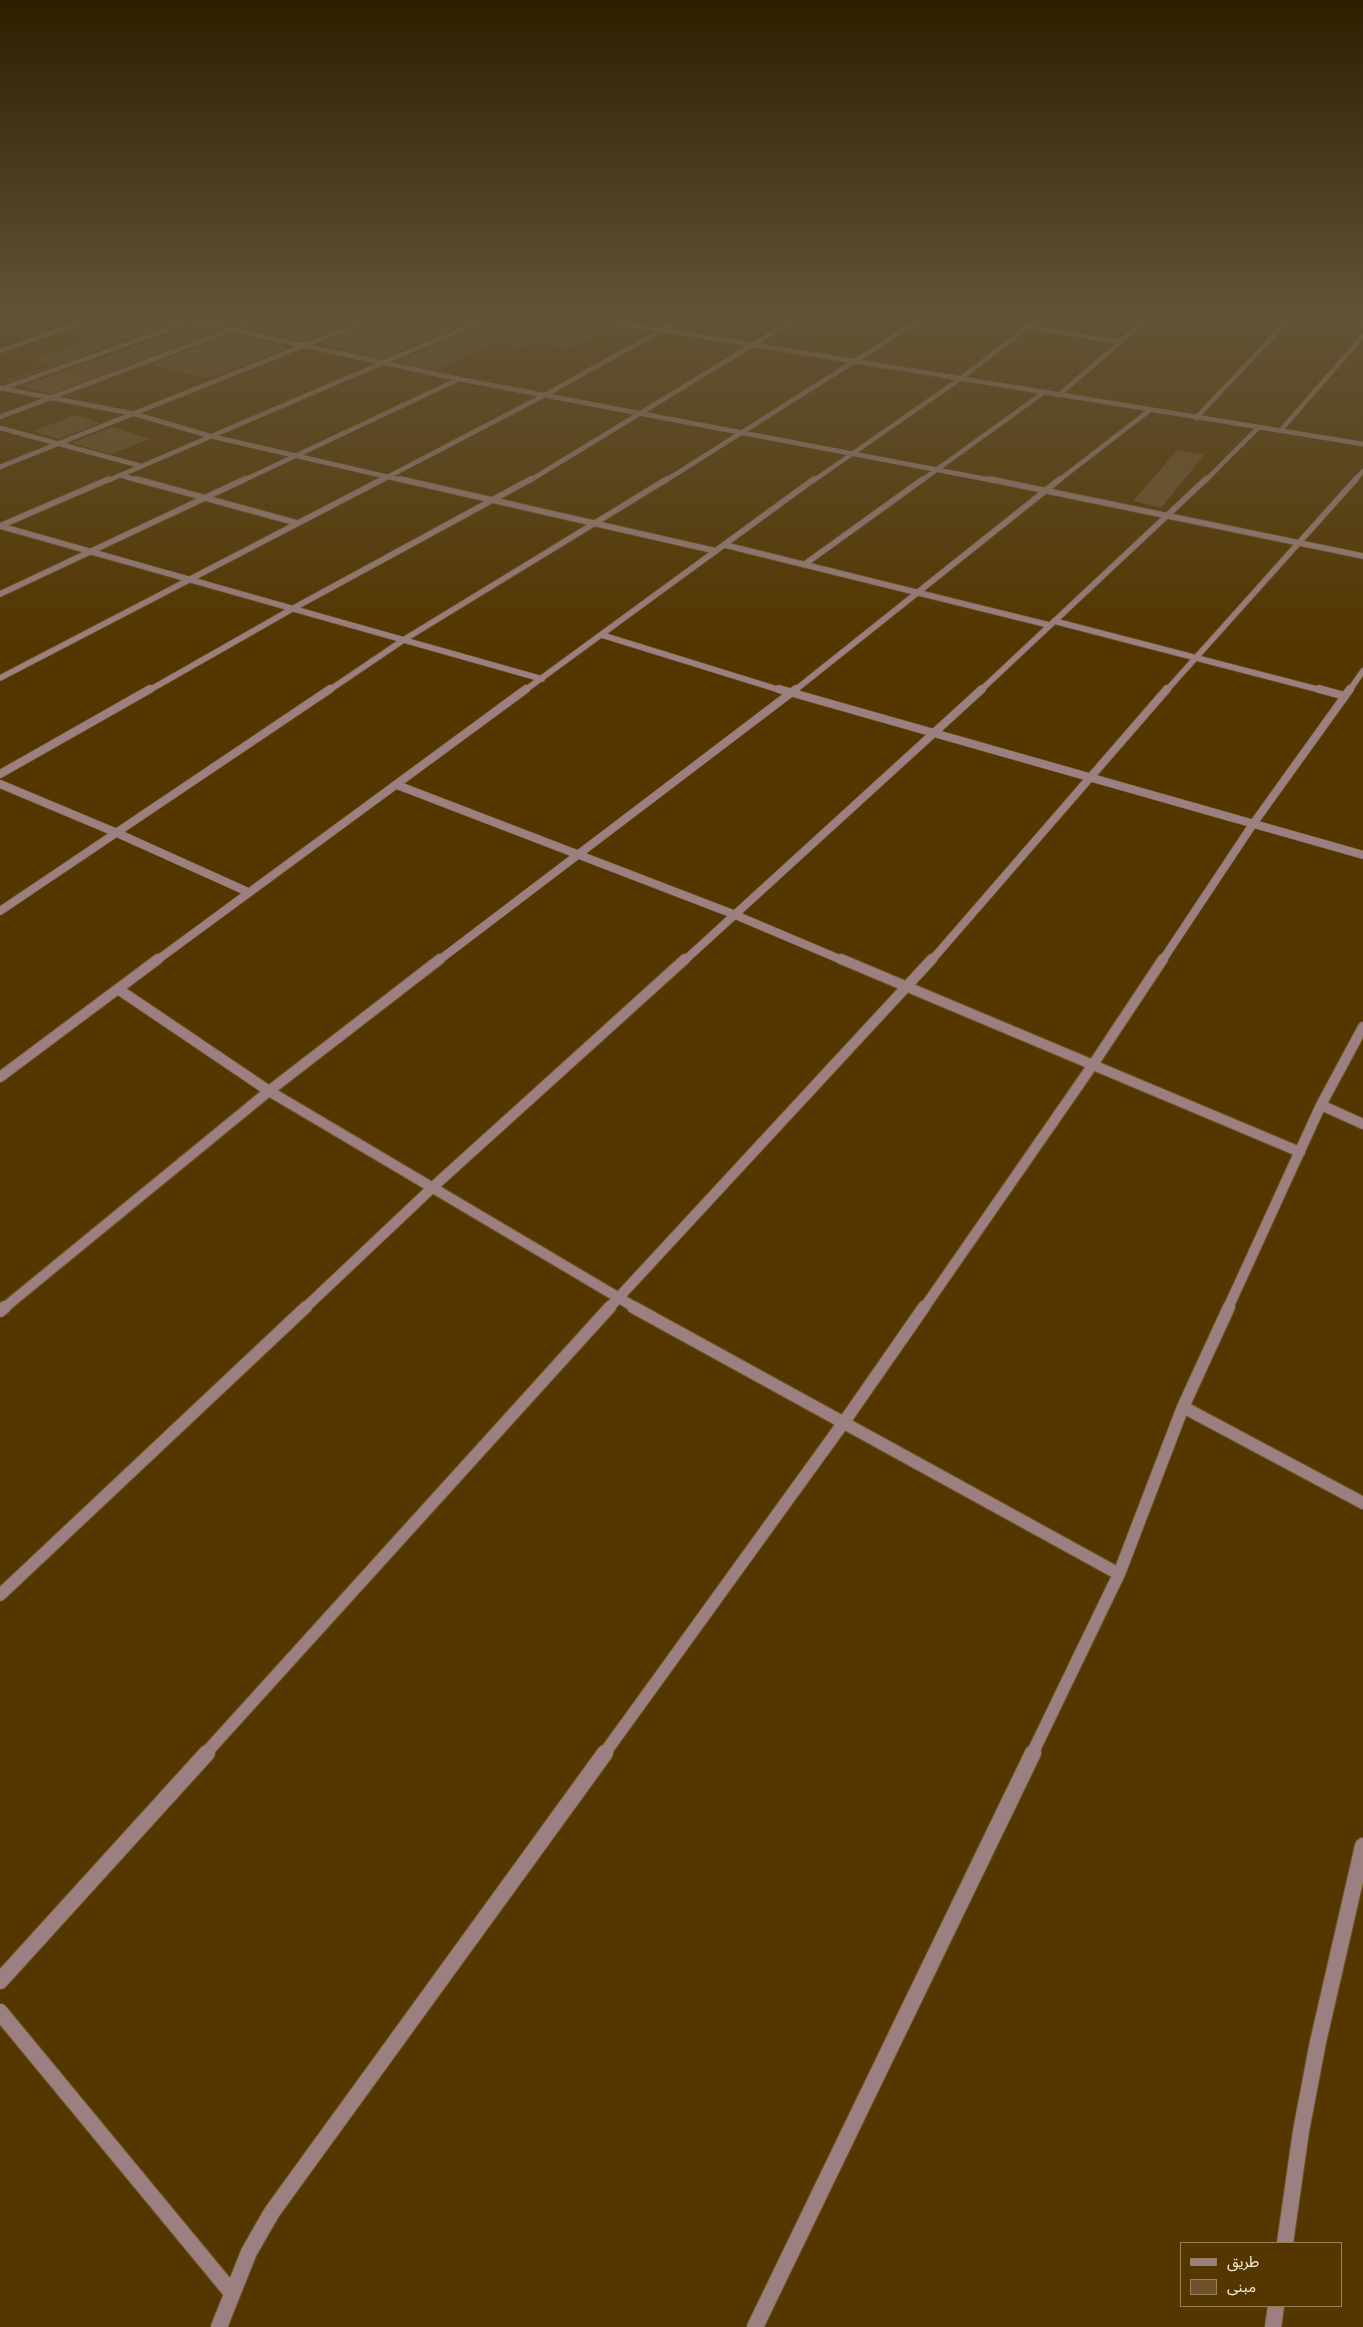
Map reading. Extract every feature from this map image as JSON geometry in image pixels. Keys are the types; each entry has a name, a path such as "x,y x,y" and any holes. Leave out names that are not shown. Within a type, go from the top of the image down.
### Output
{"street":[{"path":"0,467 107,425"},
{"path":"171,425 210,436 716,551"},
{"path":"0,526 237,425"},
{"path":"0,594 361,425"},
{"path":"0,678 488,425"},
{"path":"0,774 292,609 494,501 623,425"},
{"path":"694,425 1046,490 1363,556"},
{"path":"0,911 405,639 756,425"},
{"path":"0,1078 248,892 892,425"},
{"path":"805,564 997,425"},
{"path":"0,1312 269,1090 791,693 1131,425"},
{"path":"1237,425 1363,444"},
{"path":"1280,431 1286,425"},
{"path":"0,428 141,466"},
{"path":"0,1595 433,1187 935,734 1051,623 1170,516 1258,428"},
{"path":"0,1982 618,1298 907,988 1196,656 1363,471"},
{"path":"120,475 297,523"},
{"path":"0,526 87,552 542,678"},
{"path":"725,545 918,593 1196,656 1346,696"},
{"path":"602,635 791,693 1363,855"},
{"path":"219,2327 249,2252 272,2212 844,1422 1092,1066 1253,824 1363,671"},
{"path":"0,784 117,833 248,892"},
{"path":"397,784 734,914 1300,1152"},
{"path":"118,989 269,1090 618,1298 1119,1574"},
{"path":"755,2327 1119,1574 1183,1407 1321,1105 1363,1027"},
{"path":"1321,1105 1363,1124"},
{"path":"1183,1407 1363,1503"},
{"path":"1285,2242 1301,2130 1318,2042 1363,1846"},
{"path":"0,2012 232,2293"},
{"path":"1272,2327 1276,2307"}],"building":[{"path":"50,425 96,425 59,439 33,431"},
{"path":"112,427 150,439 111,454 72,443"},
{"path":"1177,450 1204,455 1161,508 1133,501"}]}
